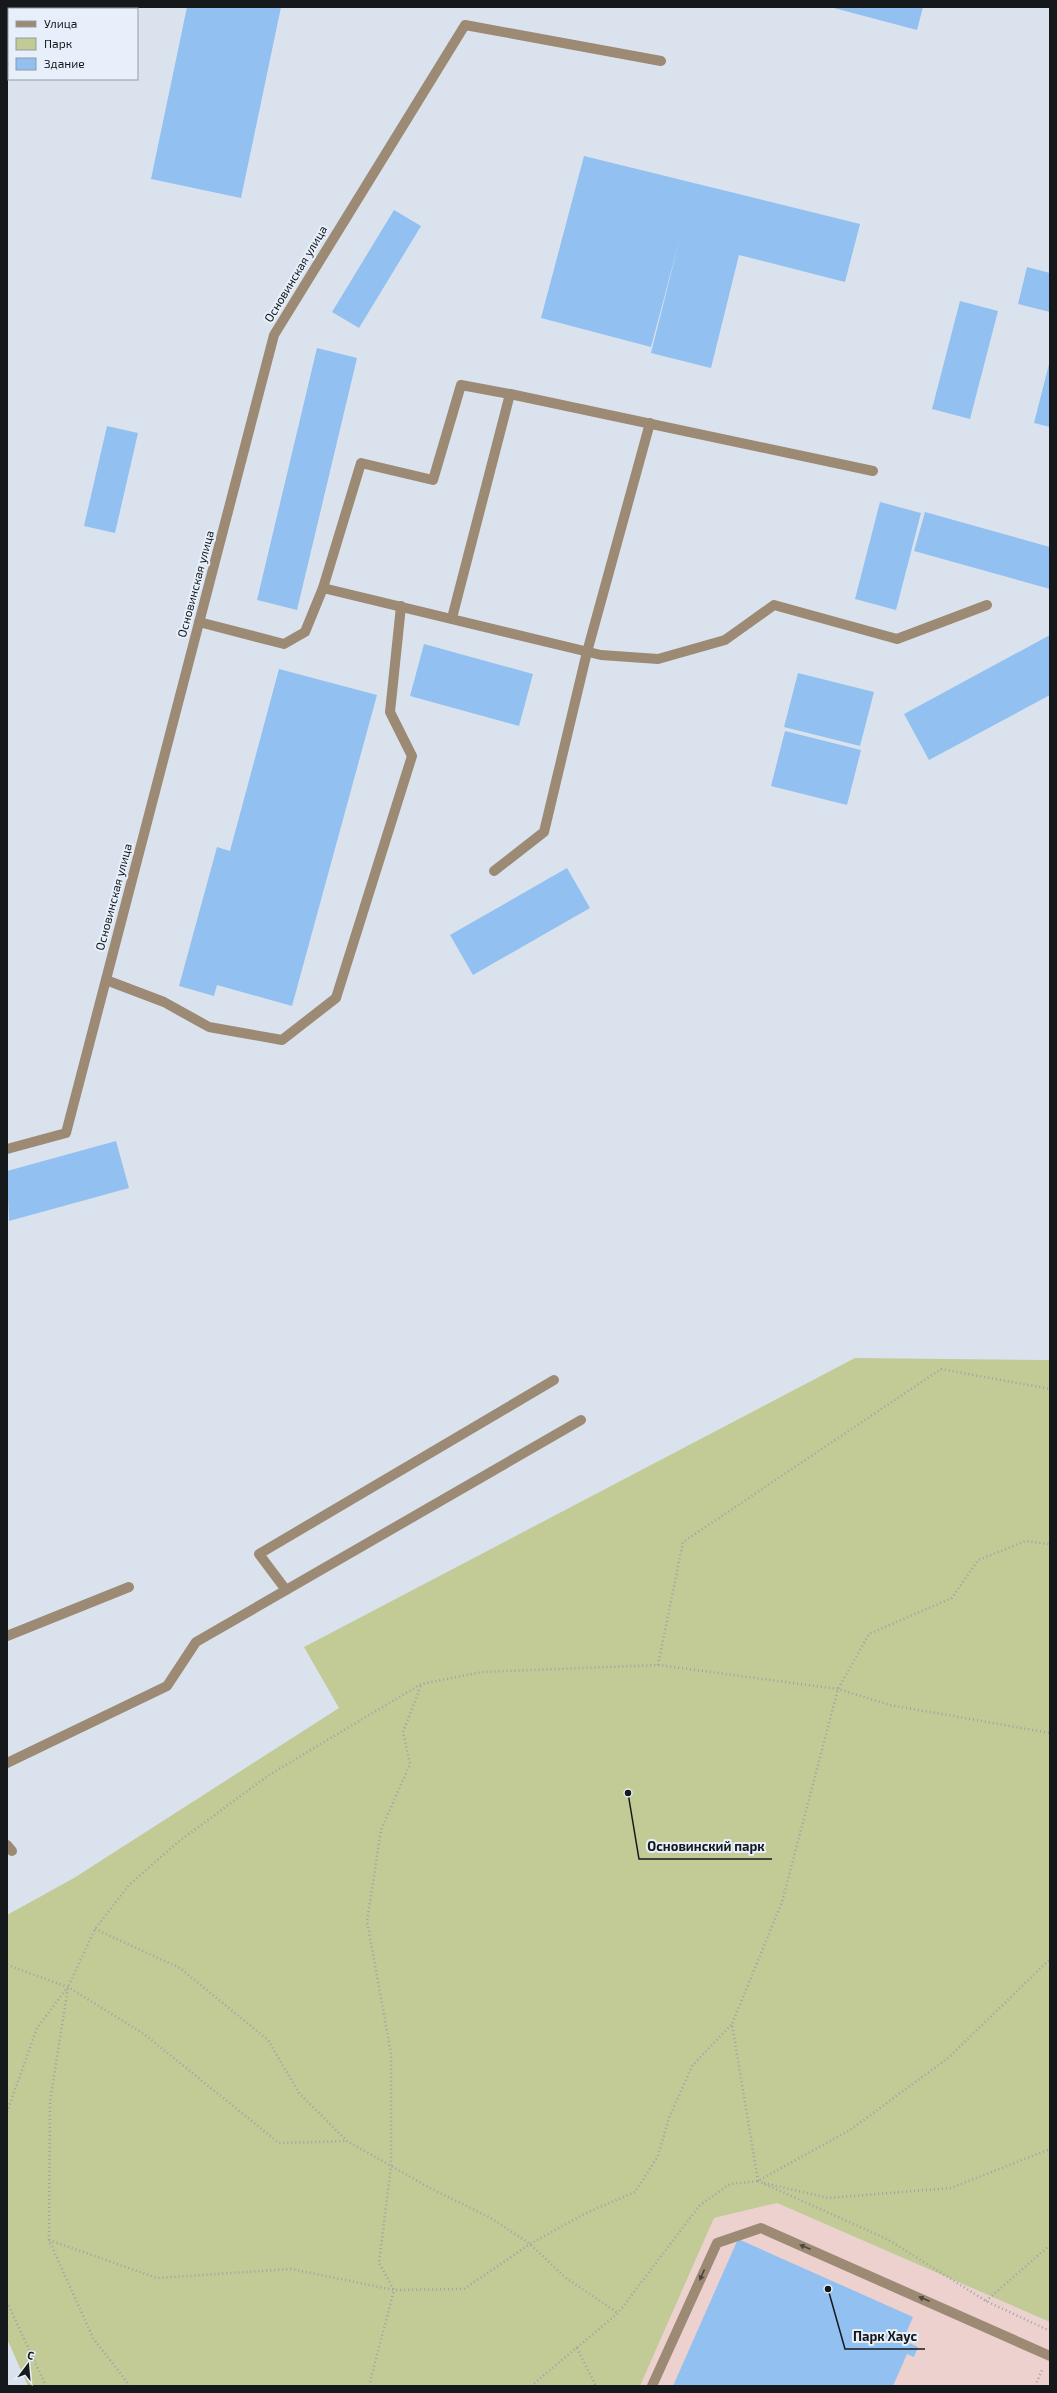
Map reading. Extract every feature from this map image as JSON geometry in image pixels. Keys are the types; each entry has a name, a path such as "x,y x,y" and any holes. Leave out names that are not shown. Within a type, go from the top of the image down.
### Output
{"street":[{"name":"Основинская улица","path":"7,1149 66,1133 274,335 465,25 661,61"},
{"path":"199,622 284,644 305,632 323,588 362,463 433,480 461,385 873,470"},
{"path":"452,618 510,394"},
{"path":"494,871 544,832 587,652 650,423"},
{"path":"323,588 601,655 658,659 725,640 774,605 897,639 987,605"},
{"path":"106,980 164,1002 210,1027 282,1040 336,998 412,756 390,712 401,606"},
{"path":"286,1590 259,1554 554,1380"},
{"path":"7,1763 167,1686 196,1642 581,1420"},
{"path":"7,1636 128,1586"},
{"path":"652,2386 717,2243 761,2228 960,2314 1050,2356"}],"path":[{"path":"658,1665 683,1542 940,1369 1050,1389"},
{"path":"49,2240 157,2278 291,2269 394,2290 464,2289 530,2244 586,2213 635,2192 658,2156 669,2118 692,2066 732,2024 782,1902 838,1689 869,1634 952,1598 978,1560 1026,1541 1050,1544"},
{"path":"7,2112 37,2028 68,1987 96,1929 129,1885 178,1842 270,1775 421,1684 482,1672 658,1665 838,1689 890,1705 1050,1733"},
{"path":"369,2386 394,2290 379,2263 391,2166 391,2053 367,1921 381,1830 410,1764 403,1732 421,1684"},
{"path":"96,1929 180,1968 268,2040 299,2093 347,2141 391,2166 491,2218 530,2244 566,2278 618,2313"},
{"path":"758,2181 850,2130 948,2058 1050,1959"},
{"path":"7,1965 68,1987 144,2034 279,2143 347,2141"},
{"path":"68,1987 50,2102 49,2240 93,2338 130,2386"},
{"path":"732,2024 758,2181"},
{"path":"531,2386 618,2313 700,2205 730,2184 758,2181 828,2198 951,2188 1050,2149"},
{"path":"758,2181 888,2239 986,2301 1050,2331"},
{"path":"986,2301 1050,2245"},
{"path":"7,2302 46,2386"},
{"path":"577,2348 596,2386"}],"shaded area":[{"path":"777,2203 1050,2322 1050,2386 640,2386 714,2218"}],"green space":[{"path":"855,1358 1050,1360 1050,2322 777,2203 714,2218 640,2386 28,2386 7,2339 7,1915 74,1878 339,1708 304,1647"}],"building":[{"path":"187,7 281,7 241,198 151,179"},
{"path":"830,7 923,7 917,30"},
{"path":"584,156 860,224 845,282 739,255 711,368 651,353 680,238 651,347 541,318"},
{"path":"394,210 421,226 359,328 332,312"},
{"path":"1027,267 1050,273 1050,312 1018,304"},
{"path":"960,301 998,311 970,419 932,409"},
{"path":"317,348 357,358 297,610 257,600"},
{"path":"1049,364 1050,365 1050,427 1034,423"},
{"path":"107,426 138,433 115,533 84,526"},
{"path":"880,502 921,513 896,610 855,599"},
{"path":"925,512 1050,547 1050,589 914,551"},
{"path":"1050,635 1050,695 929,760 904,714"},
{"path":"424,644 533,674 519,726 410,696"},
{"path":"279,669 377,695 292,1006 217,985 214,996 179,986 217,847 230,851"},
{"path":"798,673 874,692 860,746 784,727"},
{"path":"785,731 861,750 847,805 771,786"},
{"path":"567,868 590,908 473,975 450,935"},
{"path":"116,1141 129,1188 9,1221 7,1171"},
{"path":"738,2239 913,2317 903,2340 918,2347 914,2357 907,2354 893,2386 673,2386"}],"place":[{"name":"Основинский парк","path":"628,1793"},
{"name":"Парк Хаус","path":"828,2289"}]}
